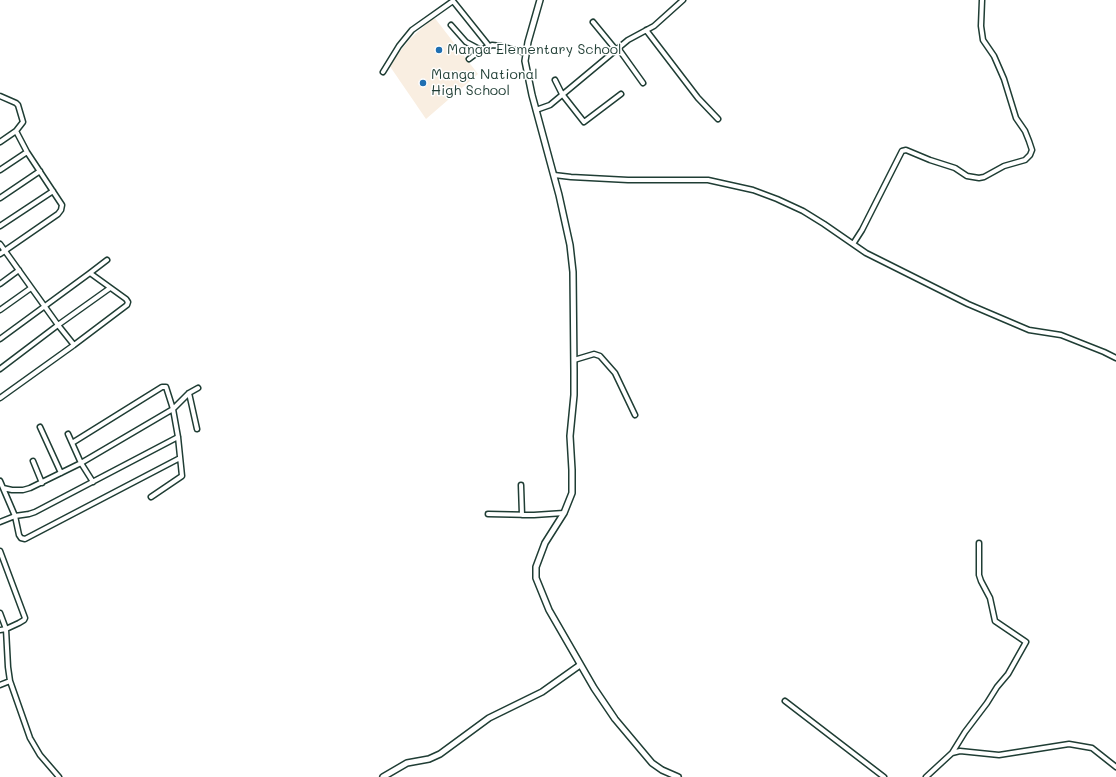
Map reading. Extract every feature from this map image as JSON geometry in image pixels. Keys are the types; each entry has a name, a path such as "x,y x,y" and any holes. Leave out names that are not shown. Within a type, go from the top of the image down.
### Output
{"street":[{"path":"540,0 525,53 526,70 554,175 570,245 573,279 574,395 570,436 572,493 564,513 545,543 536,567 536,578 549,610 580,665 615,719 652,763 662,770 678,777"},
{"path":"536,110 548,107 632,37 654,26 683,0"},
{"path":"853,244 862,230 902,151 906,150 955,168 967,176 979,178 984,177 1004,166 1025,160 1030,156 1032,150 1029,141 1025,131 1016,118 1004,79 994,56 983,40 981,26 982,0"},
{"path":"383,72 399,46 412,30 453,1 488,46"},
{"path":"593,22 644,83"},
{"path":"451,25 466,42 480,50"},
{"path":"646,30 698,98 718,119"},
{"path":"469,59 480,50 488,46 500,46 525,53"},
{"path":"554,80 562,94 584,122 621,94"},
{"path":"0,96 18,105 23,122 21,127 0,142"},
{"path":"0,254 60,212 62,205 27,152 16,131"},
{"path":"0,170 27,152"},
{"path":"0,198 40,171"},
{"path":"554,175 571,178 628,180 708,180 753,190 802,211 872,256 968,304 1028,330 1066,337 1116,358"},
{"path":"0,226 53,191"},
{"path":"0,244 74,346"},
{"path":"0,339 107,260"},
{"path":"0,284 19,270"},
{"path":"0,398 74,346 127,304 126,299 90,272"},
{"path":"0,310 31,288"},
{"path":"0,369 110,288"},
{"path":"574,360 594,354 600,356 615,373 635,415"},
{"path":"72,443 162,387 167,389 173,409 178,437 182,477 151,497"},
{"path":"3,488 17,491 23,490 42,483 81,463 173,409 189,393 198,388"},
{"path":"189,393 197,430"},
{"path":"40,427 61,473"},
{"path":"68,434 81,463 92,482"},
{"path":"0,522 15,516 35,512 178,437"},
{"path":"0,482 15,516 19,535 21,538 25,539 180,458"},
{"path":"34,461 42,483"},
{"path":"522,485 522,515"},
{"path":"488,514 522,515 564,513"},
{"path":"926,777 952,753 965,732 1008,674 1026,642 995,621 990,598 979,575 979,543"},
{"path":"0,551 25,618 19,623 0,630"},
{"path":"0,612 6,629 10,681 30,738 40,755 59,777"},
{"path":"382,777 406,763 429,759 440,754 489,718 542,692 580,665"},
{"path":"0,685 10,681"},
{"path":"784,700 884,777"},
{"path":"952,753 973,752 999,755 1069,744 1092,748 1116,767"}],"shaded area":[{"path":"434,17 478,74 426,119 389,65 410,39"}],"place":[{"name":"Manga Elementary School","path":"439,50"},
{"name":"Manga National High School","path":"423,83"}]}
